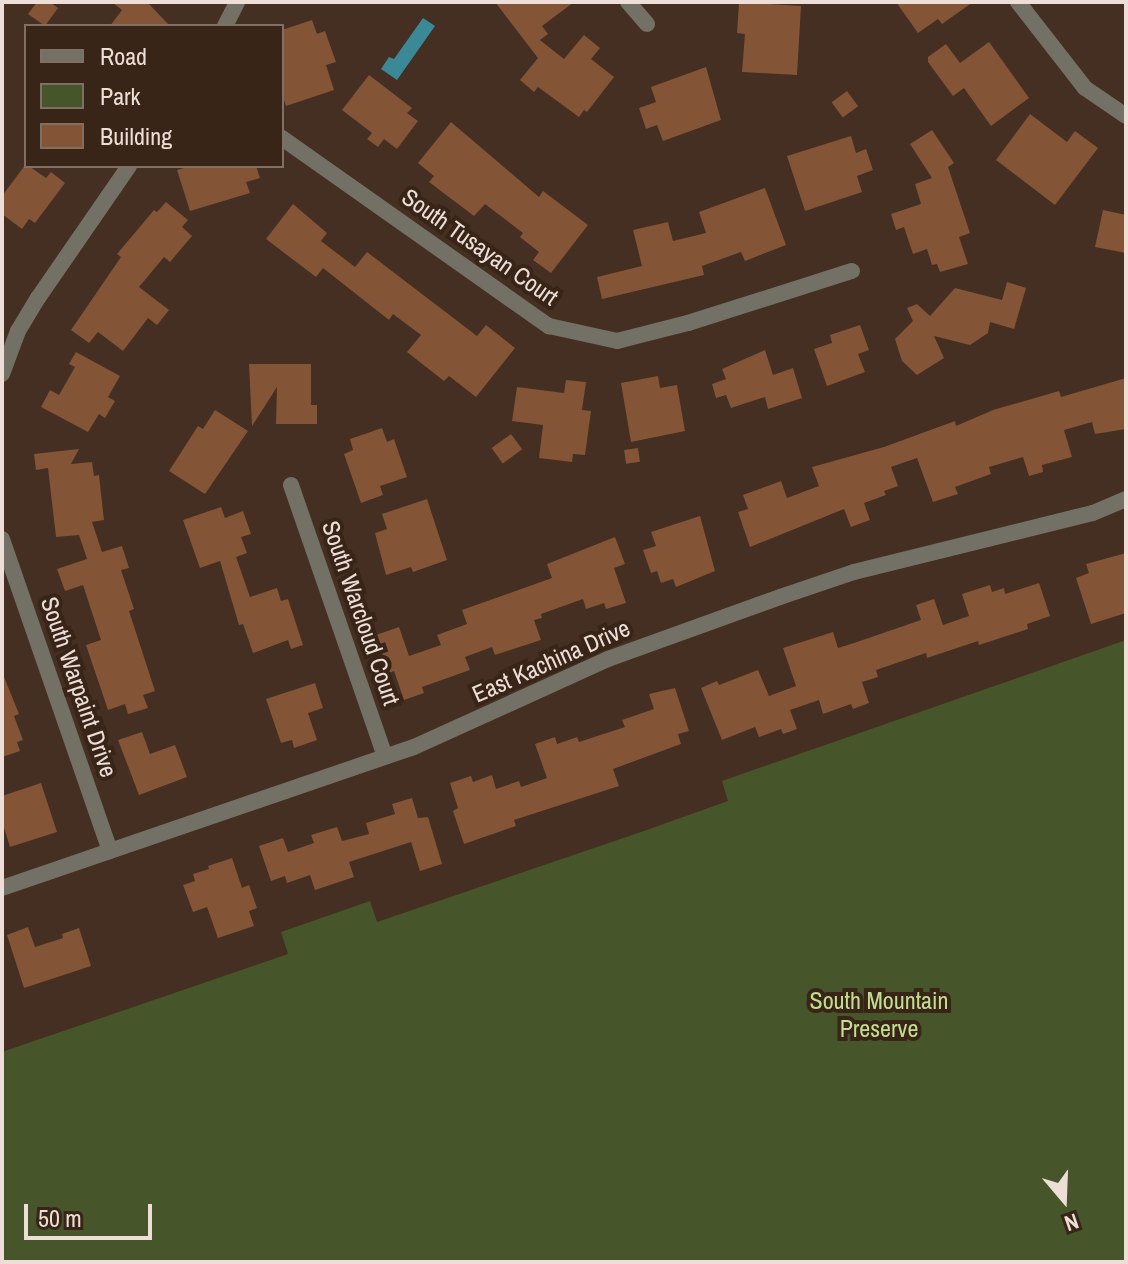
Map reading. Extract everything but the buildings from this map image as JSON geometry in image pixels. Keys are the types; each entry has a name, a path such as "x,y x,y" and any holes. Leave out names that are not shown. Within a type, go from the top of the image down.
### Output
{"street":[{"path":"226,24 237,2"},
{"path":"628,2 647,24"},
{"path":"1018,2 1085,88 1126,116"},
{"name":"South Tusayan Court","path":"284,139 549,326 617,341 688,323 852,271"},
{"path":"2,374 18,331 38,298 128,168"},
{"name":"South Warcloud Court","path":"291,485 385,756"},
{"name":"East Kachina Drive","path":"2,888 449,733 608,659 780,597 854,572 1093,513 1126,499"},
{"name":"South Warpaint Drive","path":"2,539 110,851"}],"green space":[{"name":"South Mountain Preserve","path":"1126,640 1126,1262 2,1262 2,1052 288,954 281,932 370,901 377,922 641,832 728,801 722,781"}],"water":[{"path":"423,18 435,26 397,80 381,69 389,57 394,59"}]}
